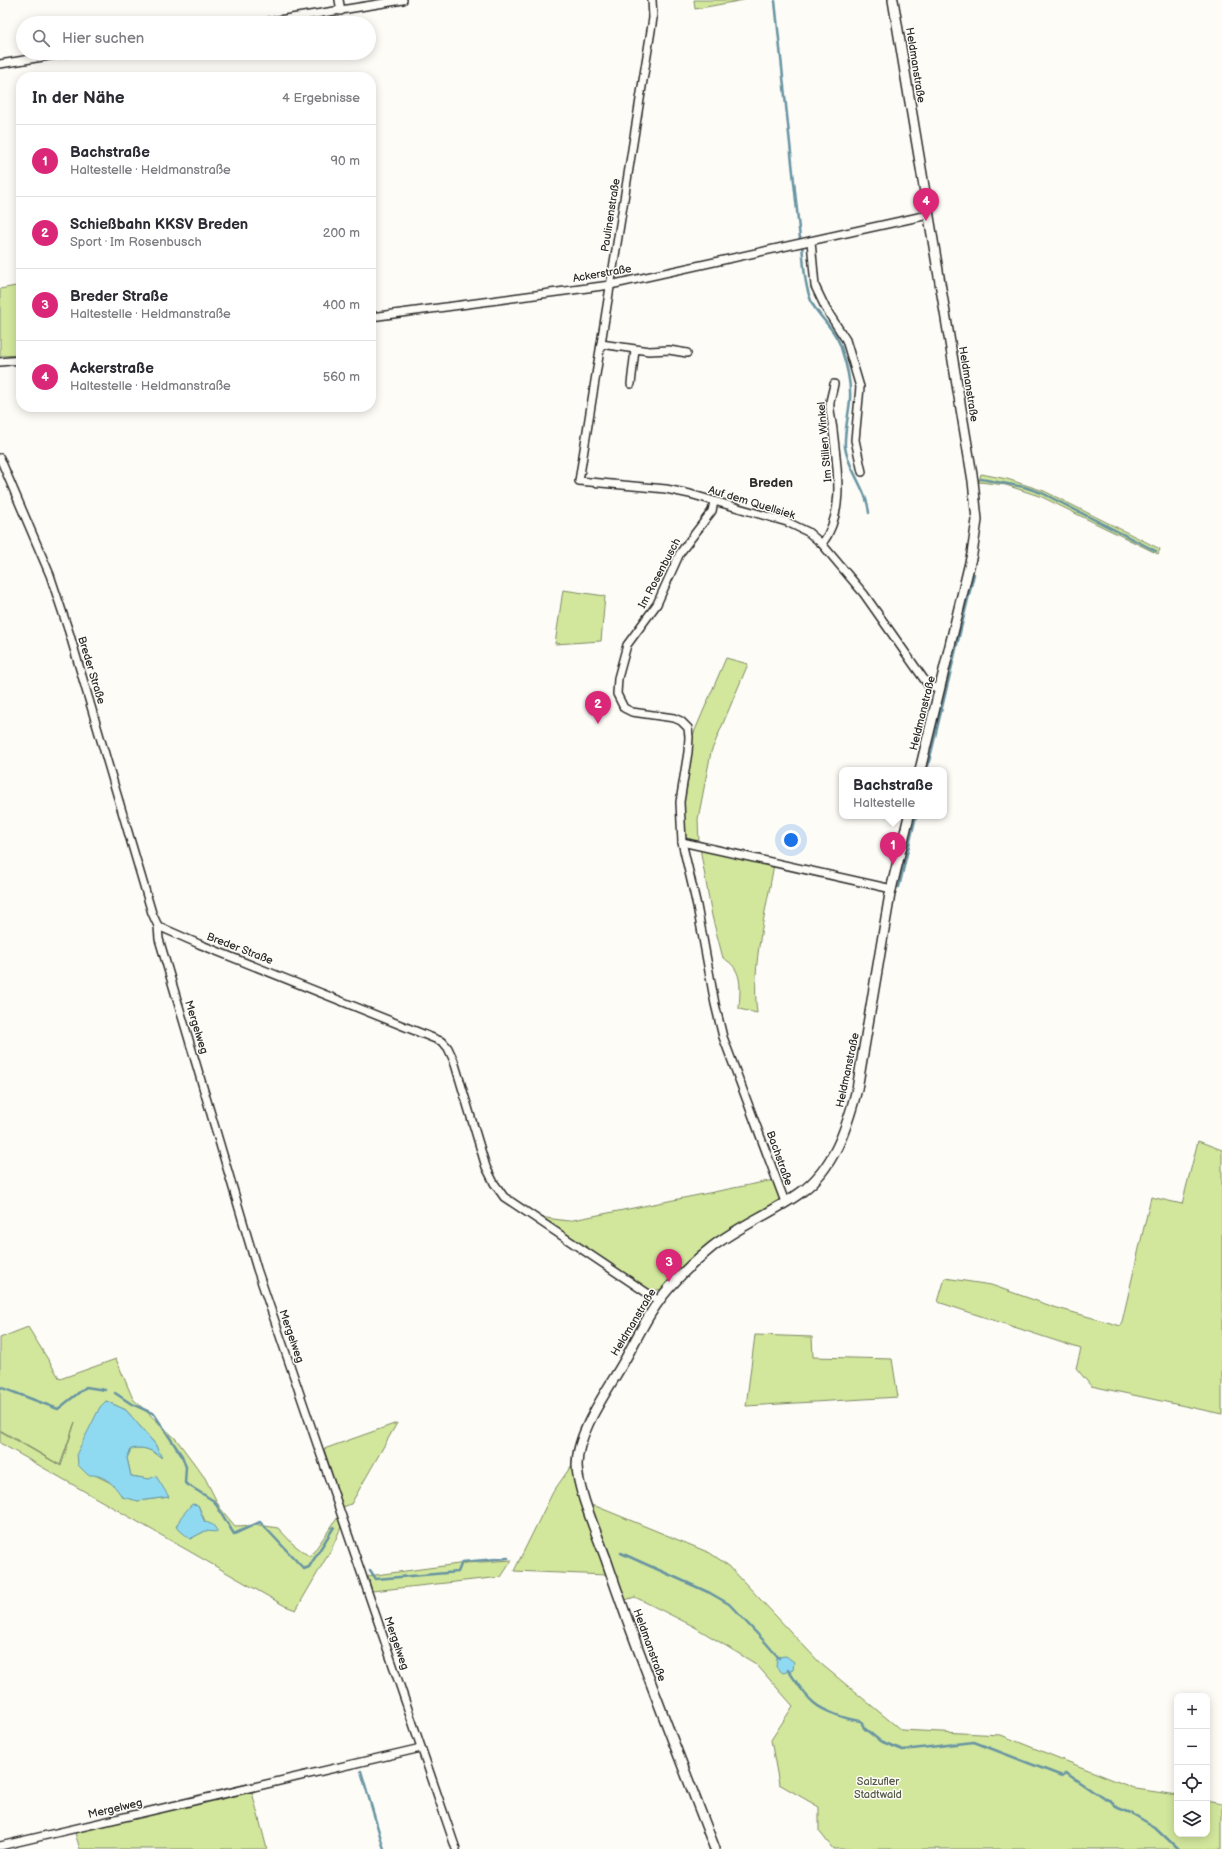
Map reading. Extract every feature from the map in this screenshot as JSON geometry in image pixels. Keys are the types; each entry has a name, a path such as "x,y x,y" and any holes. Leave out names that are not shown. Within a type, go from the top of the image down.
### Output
{"main road":[{"name":"Heldmanstraße","path":"893,0 973,481 977,520 972,554 921,767"},
{"name":"Heldmanstraße","path":"715,1849 611,1575 578,1476 578,1456 583,1436 597,1407 659,1301 691,1264 722,1240 801,1192 815,1180 827,1166 851,1111 862,1065 892,889 908,819"}],"street":[{"path":"339,0 342,10"},
{"path":"304,16 403,0"},
{"name":"Paulinenstraße","path":"579,481 653,18 652,0"},
{"path":"0,64 24,60"},
{"name":"Ackerstraße","path":"376,316 610,285 928,215"},
{"path":"811,241 816,286 826,309 846,340 860,387 855,440 862,472"},
{"path":"601,344 636,350 669,350 687,353"},
{"path":"630,384 636,350"},
{"path":"0,362 16,360"},
{"name":"Im Stillen Winkel","path":"822,544 827,538 836,511 839,494 839,481 830,403 834,384"},
{"name":"Breder Straße","path":"0,458 50,575 69,632 152,913 158,926 199,944 443,1042 448,1048 454,1061 486,1167 494,1183 504,1196 659,1301"},
{"name":"Auf dem Quellsiek","path":"579,481 666,489 792,524 808,532 822,544 864,594 928,685 940,689"},
{"name":"Im Rosenbusch","path":"682,842 680,802 688,752 688,728 681,721 674,718 632,712 624,708 617,694 618,678 627,645 657,604 680,553 712,511 714,502"},
{"path":"682,842 892,889"},
{"name":"Bachstraße","path":"682,842 697,906 723,1037 785,1202"},
{"name":"Mergelweg","path":"158,926 159,939 257,1269 456,1849"},
{"name":"Mergelweg","path":"0,1846 421,1748"}],"green space":[{"path":"694,0 744,0 695,9"},
{"path":"16,286 16,355 0,356 0,289"},
{"path":"981,474 1007,479 1044,491 1160,549 1158,554 1042,497 1006,485 979,482"},
{"path":"563,590 605,596 601,641 555,644"},
{"path":"726,658 748,664 711,752 698,819 699,843 684,838 682,805 693,735"},
{"path":"700,848 774,864 760,938 756,976 757,1013 739,1009 740,987 738,974 730,963 723,958 712,916"},
{"path":"1198,1141 1222,1150 1222,1414 1091,1386 1076,1368 1081,1349 938,1302 945,1278 991,1285 1054,1307 1121,1326 1151,1197 1182,1204"},
{"path":"774,1180 780,1197 778,1203 664,1288 651,1292 539,1217 568,1221"},
{"path":"28,1327 60,1379 116,1359 133,1399 176,1439 205,1478 220,1508 235,1526 259,1525 278,1528 293,1544 310,1557 338,1517 341,1527 332,1548 296,1610 285,1606 0,1443 0,1431 61,1466 75,1422 60,1465 0,1430 0,1338","holes":["106,1401 126,1410 155,1444 161,1457 147,1449 131,1449 127,1458 131,1476 149,1479 169,1497 138,1501 115,1485 95,1475","198,1505 205,1521 205,1531 190,1539"]},
{"path":"755,1335 812,1337 813,1357 892,1359 898,1397 746,1406"},
{"path":"397,1423 351,1504 343,1507 324,1449"},
{"path":"574,1462 579,1492 606,1575 514,1571 553,1492"},
{"name":"Salzufler Stadtwald","path":"590,1505 710,1553 729,1566 820,1663 901,1730 1001,1735 1136,1789 1174,1795 1174,1837 1210,1837 1210,1801 1222,1803 1222,1849 833,1849 819,1831 819,1807 779,1784 771,1740 793,1706 756,1664 693,1626 635,1597 625,1600"},
{"path":"512,1560 501,1577 372,1591 368,1576 466,1563"},
{"path":"252,1792 267,1849 80,1849 74,1830"}],"water":[{"path":"106,1401 126,1410 155,1444 162,1458 148,1449 131,1449 127,1458 131,1476 149,1479 156,1476 169,1497 138,1501 122,1497 116,1488 104,1478 88,1475 78,1465 77,1453 100,1407"},
{"path":"192,1504 198,1505 204,1521 213,1525 218,1532 205,1531 190,1539 176,1527 181,1517"},
{"path":"786,1656 794,1662 793,1670 783,1673 776,1667 777,1657"}],"waterway":[{"path":"775,1 800,239"},
{"path":"802,245 805,275 810,298 817,311 837,338 846,363 850,393 845,447 850,464 868,504 869,513"},
{"path":"981,479 1024,487 1042,493 1156,551"},
{"path":"928,767 974,574"},
{"path":"899,887 915,819"},
{"path":"0,1387 58,1409 86,1387 105,1390"},
{"path":"115,1393 130,1403 154,1414 182,1456 186,1467 185,1483 214,1501 234,1534 260,1522 304,1569 309,1567 334,1527"},
{"path":"621,1553 710,1593 729,1604 779,1658"},
{"path":"370,1570 376,1579 458,1572 462,1562 508,1558"},
{"path":"788,1670 803,1692 814,1703 836,1715 861,1721 864,1728 880,1741 903,1750 974,1742 1062,1776 1066,1773 1101,1797 1111,1801 1118,1808 1131,1813 1155,1827 1178,1849"},
{"path":"361,1771 384,1849"}],"place":[{"name":"Ackerstraße","path":"926,221"},
{"name":"Schießbahn KKSV Breden","path":"598,724"},
{"name":"Bachstraße","path":"893,865"},
{"name":"Breder Straße","path":"669,1282"}],"district":[{"name":"Breden","path":"771,482"}]}
